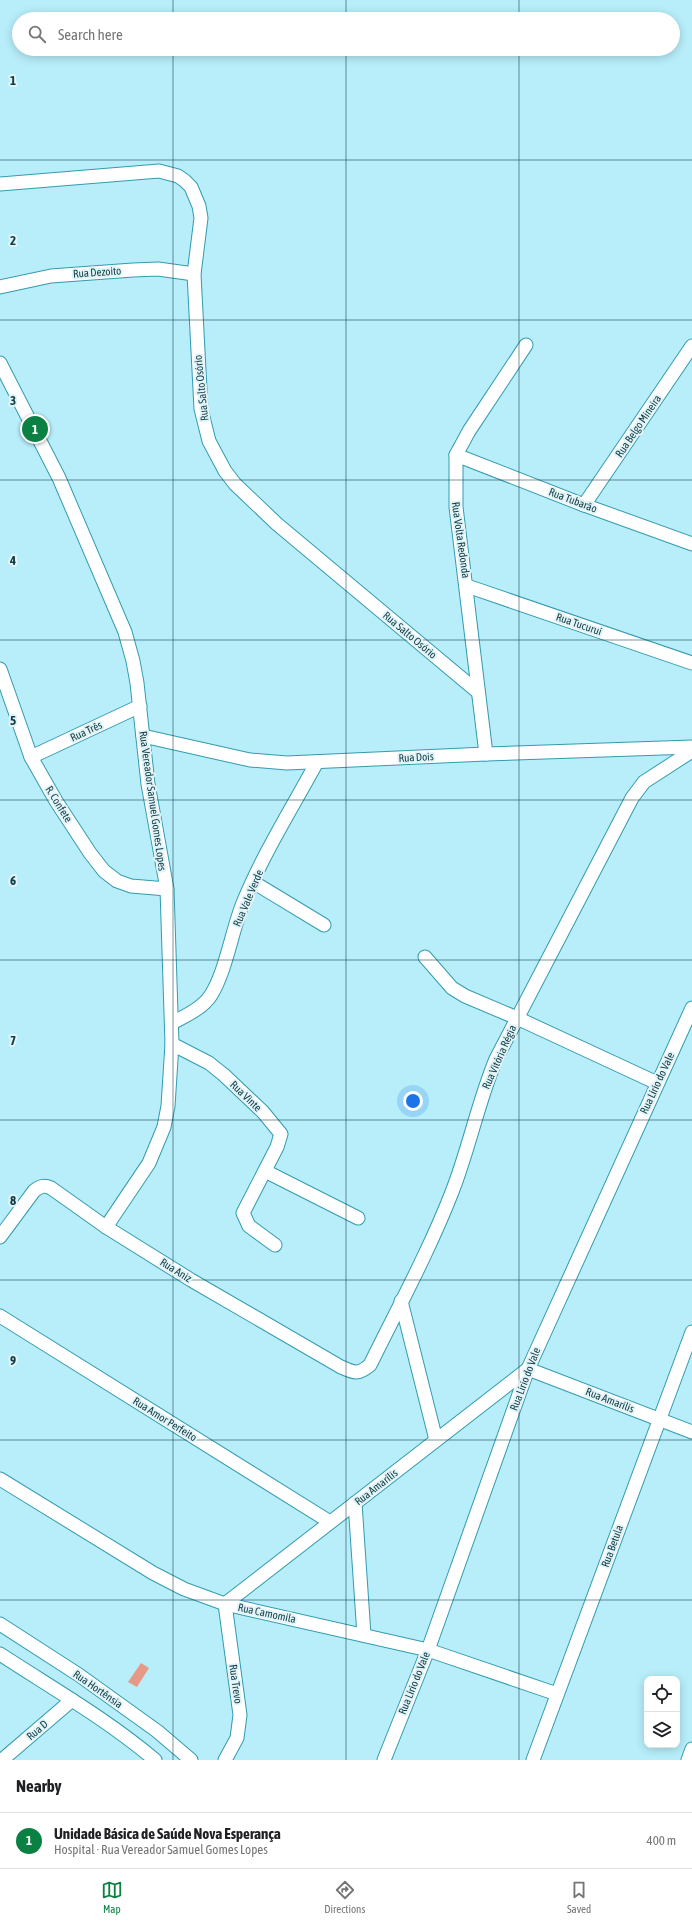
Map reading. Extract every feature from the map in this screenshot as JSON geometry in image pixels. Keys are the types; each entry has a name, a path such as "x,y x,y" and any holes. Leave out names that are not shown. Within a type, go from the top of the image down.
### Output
{"street":[{"name":"Rua Salto Osório","path":"0,184 143,171 159,171 178,176 191,187 199,206 201,218 194,274 201,409 209,441 225,472 235,484 277,524 478,692"},
{"name":"Rua Dezoito","path":"0,288 51,276 158,268 194,274"},
{"name":"Rua Volta Redonda","path":"486,754 467,586 456,507 456,455 469,430 526,345"},
{"name":"Rua Belgo Mineira","path":"584,505 692,346"},
{"name":"Rua Vereador Samuel Gomes Lopes","path":"0,363 59,478 125,632 133,661 150,792 167,889 172,1023 168,1106 164,1127 157,1146 139,1180 106,1227"},
{"name":"Rua Tubarão","path":"456,455 584,505 692,544"},
{"name":"Rua Tucuruí","path":"467,586 692,663"},
{"name":"R. Confete","path":"0,669 31,756 56,800 90,853 104,871 117,882 132,886 167,889"},
{"name":"Rua Três","path":"31,756 140,706"},
{"name":"Rua Dois","path":"143,736 250,760 287,763 692,747"},
{"name":"Rua Vitória Régia","path":"341,1367 352,1372 362,1372 370,1365 451,1193 469,1142 486,1085 496,1059 634,794 652,776 692,751"},
{"name":"Rua Vale Verde","path":"172,1023 202,1005 210,996 217,984 239,914 253,882 317,762"},
{"path":"253,882 324,926"},
{"path":"425,957 444,980 455,990 657,1083"},
{"name":"Rua Lírio do Vale","path":"384,1760 428,1650 528,1369 692,1008"},
{"name":"Rua Vinte","path":"172,1044 209,1063 224,1075 240,1089 279,1131 281,1138 266,1171 244,1210 244,1217 253,1229 275,1245"},
{"path":"266,1171 358,1218"},
{"name":"Rua Aniz","path":"0,1237 34,1191 39,1187 46,1186 52,1188 106,1227 191,1280 341,1367"},
{"path":"401,1301 436,1440"},
{"name":"Rua Amor Perfeito","path":"0,1316 330,1522"},
{"name":"Rua Betula","path":"533,1760 658,1419 692,1332"},
{"name":"Rua Amarilis","path":"528,1369 692,1432"},
{"name":"Rua Amarílis","path":"225,1604 528,1369"},
{"name":"Rua Camomila","path":"0,1478 153,1573 184,1589 225,1604 428,1650 557,1694"},
{"path":"355,1503 364,1635"},
{"name":"Rua Trevo","path":"225,1604 240,1715 237,1738 225,1760"},
{"name":"Rua Hortênsia","path":"0,1624 79,1675 157,1731 191,1760"},
{"path":"0,1654 72,1700 143,1749 156,1760"},
{"name":"Rua D","path":"2,1760 72,1700"},
{"path":"688,1760 692,1749"}],"building":[{"path":"141,1663 149,1668 137,1687 128,1682"}],"place":[{"name":"Unidade Básica de Saúde Nova Esperança","path":"35,429"}]}
